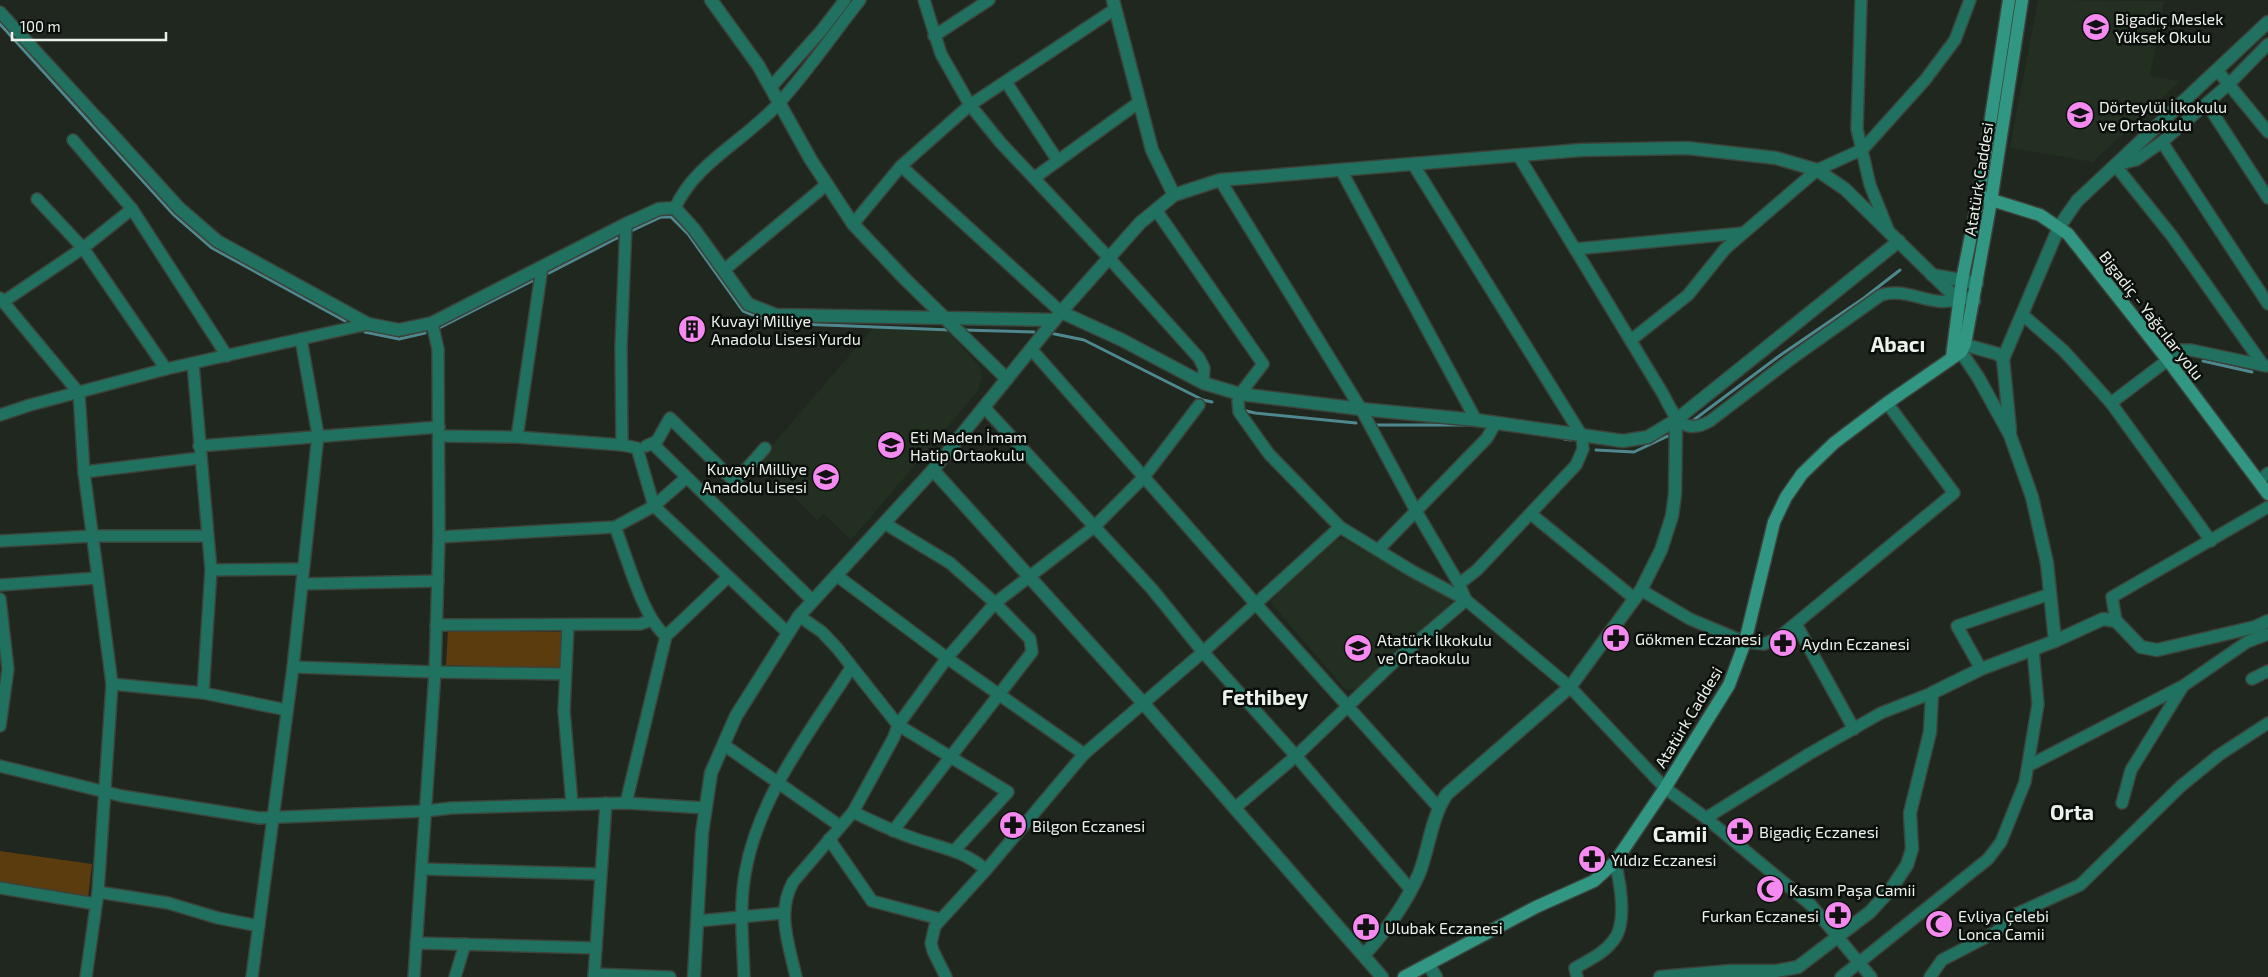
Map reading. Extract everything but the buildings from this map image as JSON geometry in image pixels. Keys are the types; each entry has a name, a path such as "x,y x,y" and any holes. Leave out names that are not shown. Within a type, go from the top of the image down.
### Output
{"main road":[{"name":"Atatürk Caddesi","path":"1404,977 1536,907 1594,881 1615,862 1665,788 1729,685 1746,642 1774,522 1786,497 1802,474 1834,443 1957,349 1974,302 1977,284 1985,198 2009,0"},
{"name":"Atatürk Caddesi","path":"1957,349 1962,280 1985,198 2022,0"},
{"name":"Bigadiç - Yağcılar yolu","path":"1985,198 2040,215 2076,243 2167,359 2264,477 2268,494"}],"street":[{"path":"711,0 747,47 826,185 854,224 905,279 1007,379"},
{"path":"771,87 821,31 845,0"},
{"path":"675,208 682,193 695,178 778,103 860,0"},
{"path":"924,0 934,36 951,74 970,105 1000,142 1108,257 1199,358 1204,368 1203,383"},
{"path":"934,36 989,0"},
{"path":"1861,0 1856,129 1863,149 1870,185 1889,232"},
{"path":"1631,340 1688,295 1725,248 1816,170 1863,149 1925,80 1955,40 1970,0"},
{"path":"854,224 901,166 970,105 1006,82 1114,4 1138,103 1152,150 1174,196"},
{"path":"0,12 179,208 217,241 368,324 399,330 432,323 626,224 659,209 675,208"},
{"path":"2010,435 2003,359 2059,228 2078,201 2115,164 2268,22"},
{"path":"2115,164 2136,160 2162,142 2229,84 2268,44"},
{"path":"2217,70 2268,132"},
{"path":"1006,82 1058,161"},
{"path":"1034,178 1138,103"},
{"path":"2207,104 2268,198"},
{"path":"72,140 132,209 227,356"},
{"path":"2162,142 2268,304"},
{"path":"694,977 702,833 711,773 736,716 799,616 933,470 1057,316 1108,257 1140,223 1174,196 1220,180 1581,150 1686,148 1776,158 1816,170 1845,189 1950,292 1960,298 1974,302"},
{"path":"1364,955 1380,937 1411,890 1419,874 1439,808 1453,788 1570,687 1638,594 1661,550 1672,516 1675,494 1676,420 1631,340 1518,155"},
{"path":"1413,164 1582,436 1583,449 1576,465 1477,570 1459,584"},
{"path":"2115,164 2172,236 2266,366"},
{"path":"901,166 1057,316"},
{"path":"1341,170 1476,420"},
{"path":"1220,180 1361,409 1416,511 1459,584 1466,600"},
{"path":"724,270 826,185"},
{"path":"37,199 83,248 166,369"},
{"path":"675,208 694,228 748,304 776,315 944,318 1057,316 1122,340 1203,383 1240,394 1361,409 1476,420 1623,441 1648,437 1676,420 1899,241"},
{"path":"86,977 98,892 112,684 84,472 79,393 2,300 83,248 132,209"},
{"path":"1156,210 1262,364 1240,394 1238,401 1239,412 1269,454 1340,527 1412,571 1466,600 1570,687 1665,788 1706,818 1811,905 1871,977"},
{"path":"622,445 621,347 626,224"},
{"path":"1576,249 1743,233"},
{"path":"517,437 542,267"},
{"path":"1930,274 1977,284"},
{"path":"1676,420 1693,426 1710,421 1776,370 1881,295 1899,292 1942,302 1960,298"},
{"path":"2023,315 2064,351 2111,403 2211,541"},
{"path":"414,977 435,672 438,581 438,349 432,323"},
{"path":"0,415 30,405 166,369 368,324"},
{"path":"252,977 293,667 318,436 302,339"},
{"path":"1031,349 1255,604 1439,808"},
{"path":"1957,349 1998,354 2003,359"},
{"path":"1957,349 1978,377 2010,435 2032,497 2047,563 2055,641"},
{"path":"2111,403 2180,350 2191,350 2266,366"},
{"path":"193,364 211,570 203,693"},
{"path":"1530,514 1638,594 1690,619 1746,642 1757,644 1771,642 1796,624 1954,493 1887,403"},
{"path":"796,977 783,913 784,902 793,882 853,812 894,737 898,725 946,658 995,603 1094,528 1144,477 1199,405"},
{"path":"984,407 1152,589 1203,652 1296,756 1411,890"},
{"path":"199,446 318,436 438,431 622,445 637,448 653,444 660,437 670,418 735,482 765,448"},
{"path":"1378,550 1487,438 1495,424"},
{"path":"653,444 813,601"},
{"path":"637,448 654,506 788,633"},
{"path":"84,472 200,458"},
{"path":"933,470 1144,704 1382,977"},
{"path":"439,537 615,527 654,506 686,478"},
{"path":"2116,621 2112,597 2268,507"},
{"path":"884,523 950,563 995,603 1030,639 1033,645 1032,652 893,831"},
{"path":"615,527 652,620 666,636"},
{"path":"946,977 933,951 931,942 935,926 986,870 1084,754 1203,652 1340,527"},
{"path":"0,541 93,536 208,536"},
{"path":"211,570 303,569"},
{"path":"836,575 946,658 1084,754"},
{"path":"626,803 666,636 728,577"},
{"path":"0,585 97,578"},
{"path":"302,584 438,581"},
{"path":"1981,669 1958,626 2050,594"},
{"path":"0,599 8,669 0,726"},
{"path":"1236,808 1296,756 1346,706 1466,600"},
{"path":"799,616 822,632 837,648 898,725 952,756 1008,792 954,851"},
{"path":"1706,818 1809,754 1896,705 1932,693 1981,669 2055,641 2103,618 2116,621 2141,647 2157,650 2255,627 2268,621"},
{"path":"436,626 640,624 652,620"},
{"path":"1796,624 1854,730"},
{"path":"568,625 564,711 572,804"},
{"path":"2255,627 2268,632"},
{"path":"2028,766 2183,686 2247,642 2268,632"},
{"path":"1841,977 1988,859 2001,842 2025,782 2028,766 2038,704 2033,650"},
{"path":"293,667 565,674"},
{"path":"744,977 741,917 745,874 754,835 779,782 851,668"},
{"path":"2252,679 2268,671"},
{"path":"112,684 203,693 287,710"},
{"path":"2122,803 2131,770 2183,686"},
{"path":"1660,977 1732,970 1776,971 1798,967 1837,935 1870,912 1891,889 1907,865 1912,849 1910,813 1930,732 1932,693"},
{"path":"1930,977 1942,960 1996,932 2016,914 2080,885 2181,786 2219,755 2268,723"},
{"path":"724,745 840,826"},
{"path":"0,766 106,790 122,796 272,819 451,808 606,803 706,808"},
{"path":"606,803 594,975 670,977"},
{"path":"853,812 893,831 954,851 975,861 986,870"},
{"path":"829,839 872,901 940,919"},
{"path":"1577,977 1576,968 1602,953 1615,940 1621,917 1621,886 1615,862"},
{"path":"422,869 601,874"},
{"path":"0,888 96,904"},
{"path":"98,892 168,903 218,918 259,926"},
{"path":"698,921 783,913"},
{"path":"416,943 596,948"},
{"path":"455,977 465,944"},
{"path":"1428,964 1436,977"}],"shaded area":[{"path":"2038,0 2164,1 2150,76 2180,81 2093,162 2010,148"},
{"name":"Eti Maden İmam Hatip Ortaokulu","path":"873,328 945,328 980,367 982,378 977,392 851,540 824,514 817,520 758,462"},
{"name":"Atatürk İlkokulu ve Ortaokulu","path":"1342,538 1450,599 1453,607 1356,690 1345,689 1270,601 1336,541"},
{"path":"448,630 564,632 561,669 446,665"},
{"path":"0,851 92,864 88,898 0,884"}],"waterway":[{"path":"0,24 173,214 212,248 345,321"},
{"path":"629,232 661,217 671,217 688,234 743,311 774,323 951,330"},
{"path":"549,273 617,238"},
{"path":"1691,422 1900,270"},
{"path":"435,330 532,281"},
{"path":"963,330 1034,332"},
{"path":"365,332 399,339 425,333"},
{"path":"1050,333 1084,340 1203,400 1212,402"},
{"path":"2203,361 2252,372"},
{"path":"1242,410 1255,413 1356,423"},
{"path":"1372,425 1468,425"},
{"path":"1596,450 1634,452 1668,436"},
{"path":"1564,439 1571,440"}],"place":[{"name":"Bigadiç Meslek Yüksek Okulu","path":"2096,27"},
{"name":"Dörteylül İlkokulu ve Ortaokulu","path":"2080,115"},
{"name":"Kuvayi Milliye Anadolu Lisesi Yurdu","path":"692,329"},
{"name":"Eti Maden İmam Hatip Ortaokulu","path":"891,445"},
{"name":"Kuvayi Milliye Anadolu Lisesi","path":"826,477"},
{"name":"Gökmen Eczanesi","path":"1616,638"},
{"name":"Aydın Eczanesi","path":"1783,643"},
{"name":"Atatürk İlkokulu ve Ortaokulu","path":"1358,648"},
{"name":"Bilgon Eczanesi","path":"1013,825"},
{"name":"Bigadiç Eczanesi","path":"1740,831"},
{"name":"Yıldız Eczanesi","path":"1592,859"},
{"name":"Kasım Paşa Camii","path":"1770,889"},
{"name":"Furkan Eczanesi","path":"1838,915"},
{"name":"Evliya Çelebi Lonca Camii","path":"1939,924"},
{"name":"Ulubak Eczanesi","path":"1366,927"}],"district":[{"name":"Abacı","path":"1898,343"},
{"name":"Fethibey","path":"1265,696"},
{"name":"Orta","path":"2072,811"},
{"name":"Camii","path":"1680,833"}]}
